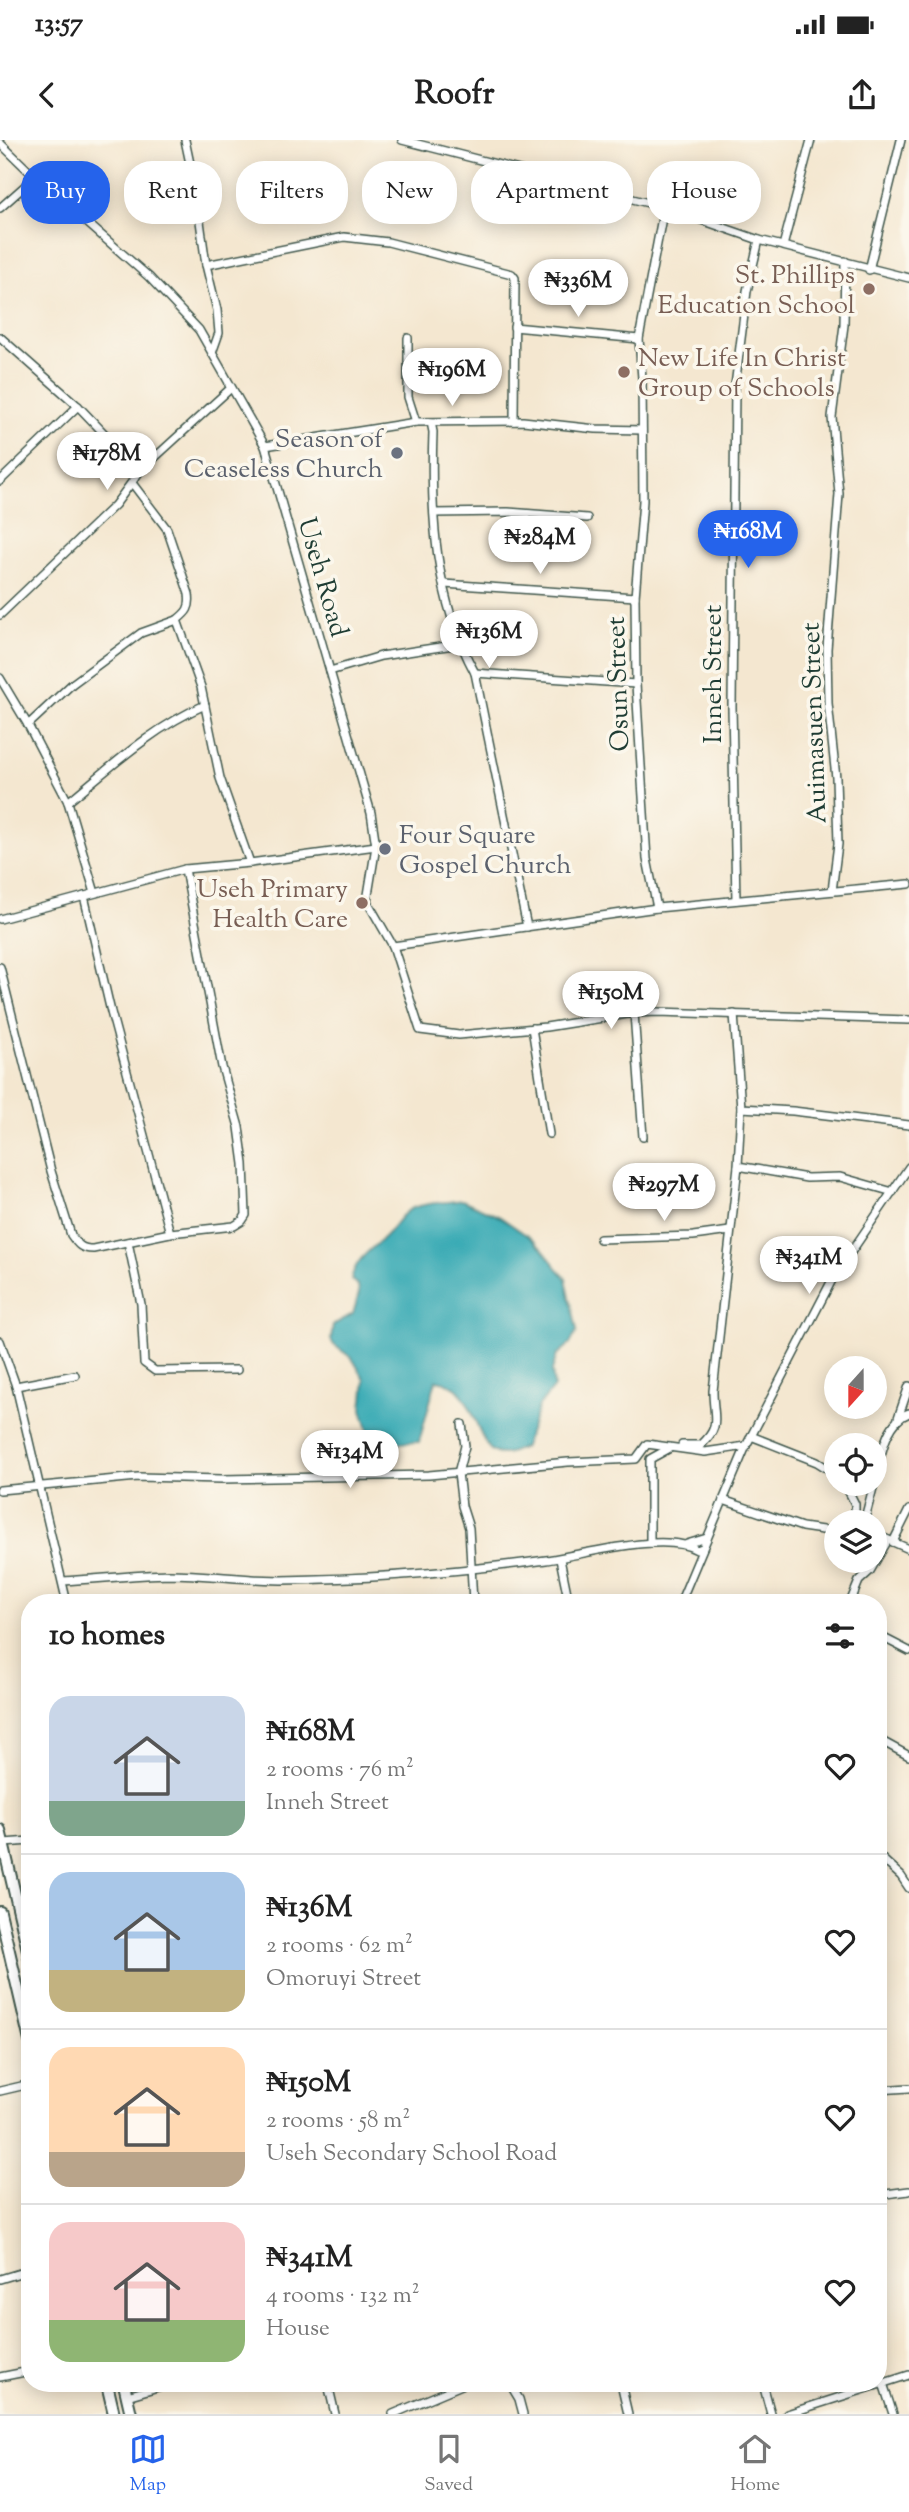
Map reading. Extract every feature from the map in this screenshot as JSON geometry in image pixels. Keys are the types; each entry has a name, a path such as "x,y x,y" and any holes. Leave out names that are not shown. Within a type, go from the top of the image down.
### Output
{"main road":[{"path":"0,1830 21,1904"},
{"path":"0,1912 21,2002"},
{"path":"109,2392 114,2414"},
{"path":"126,2392 131,2414"}],"street":[{"path":"0,615 92,529 115,505 140,471 231,388 211,352 219,333 217,310 206,265 197,192 185,140"},
{"path":"402,140 647,203"},
{"path":"783,246 811,140"},
{"path":"869,270 901,140"},
{"name":"Useh Road","path":"0,143 21,163"},
{"path":"0,208 21,189"},
{"name":"Useh Road","path":"89,224 149,277 198,330 265,446 371,813 376,846 367,901 393,946 420,1030 459,1035 531,1028"},
{"name":"Osun Street","path":"657,908 647,859 636,684 635,597 643,501 639,338 661,224"},
{"path":"713,224 759,240 909,278"},
{"path":"206,265 344,237 388,242 512,274 515,278 514,421"},
{"name":"Inneh Street","path":"736,900 732,720 735,386 747,292 759,240"},
{"name":"Auimasuen Street","path":"832,891 838,844 827,649 839,494 832,417 844,324 845,261"},
{"path":"514,327 639,338"},
{"path":"408,338 408,397 416,422"},
{"path":"2,343 78,406 140,471"},
{"path":"0,481 78,406"},
{"path":"265,446 416,422 514,421 596,429 642,430"},
{"path":"431,422 437,557 444,593 460,645 475,673 527,927"},
{"path":"28,725 72,684 141,633 177,620 188,611 191,604 189,594 167,528 132,483"},
{"path":"434,513 508,512 587,518"},
{"path":"444,584 635,597"},
{"path":"177,620 201,687 220,778 250,863"},
{"path":"330,671 404,652 460,645"},
{"path":"475,673 636,684"},
{"path":"0,678 28,725 68,803 95,893"},
{"path":"68,803 152,733 177,717 205,705"},
{"path":"0,919 185,869 376,846"},
{"path":"0,967 51,1171 71,1234 82,1249 170,1233 234,1226 246,1215 239,1127 222,1067 185,869"},
{"path":"393,946 657,908 909,884"},
{"path":"84,896 111,1012 170,1233"},
{"path":"634,1013 643,1136"},
{"path":"549,1135 531,1028 634,1013 909,1020"},
{"path":"650,1543 650,1459 671,1447 701,1445 713,1434 715,1427 713,1391 738,1166 741,1108 734,1014"},
{"path":"741,1108 793,1111 909,1125"},
{"path":"738,1166 807,1178 840,1177 893,1192"},
{"path":"684,1594 746,1446 832,1280 909,1167"},
{"path":"600,1240 693,1236 730,1231"},
{"path":"128,1242 141,1304 144,1363 148,1368 155,1371 237,1370"},
{"path":"0,1341 16,1386 65,1594"},
{"path":"16,1386 75,1375"},
{"path":"887,1439 909,1386"},
{"path":"898,1418 909,1413"},
{"path":"462,1423 465,1446 458,1473 462,1506 469,1528 472,1594"},
{"path":"751,1436 824,1466"},
{"path":"0,1490 40,1484 138,1477 222,1479 429,1475 568,1462 636,1459 647,1444 705,1452 746,1446"},
{"path":"723,1500 802,1527 824,1530"},
{"path":"854,1594 859,1581 870,1571 909,1510"},
{"path":"63,1581 169,1574 278,1580 470,1570 560,1559 650,1543 687,1544 707,1538"},
{"path":"887,1540 909,1549"},
{"path":"687,1544 697,1550 702,1548"},
{"path":"560,1559 567,1594"},
{"path":"887,1640 909,1651"},
{"path":"887,1744 909,1756"},
{"path":"4,1843 21,1842"},
{"path":"887,1863 909,1888"},
{"path":"0,2091 21,2086"},
{"path":"887,2089 909,2088"},
{"path":"887,2194 909,2191"},
{"path":"0,2279 21,2273"},
{"path":"0,2378 21,2373"},
{"path":"887,2383 909,2375"},
{"path":"127,2396 141,2392"},
{"path":"330,2392 335,2414"},
{"path":"393,2414 445,2392"},
{"path":"514,2392 523,2414"},
{"path":"623,2392 628,2414"},
{"path":"765,2392 771,2414"},
{"path":"787,2414 856,2392"},
{"path":"886,2392 893,2414"}],"water":[{"path":"462,1200 500,1217 542,1249 566,1279 577,1330 570,1344 557,1355 552,1370 554,1387 539,1406 524,1447 506,1454 493,1452 486,1444 461,1394 451,1384 436,1380 419,1442 389,1443 368,1430 362,1409 365,1380 352,1358 331,1340 333,1325 353,1314 359,1293 358,1285 351,1280 365,1254 409,1210 424,1205"}],"place":[{"name":"St. Phillips Education School","path":"869,289"},
{"name":"New Life In Christ Group of Schools","path":"624,372"},
{"name":"Season of Ceaseless Church","path":"397,453"},
{"name":"Four Square Gospel Church","path":"385,849"},
{"name":"Useh Primary Health Care","path":"362,903"}]}
